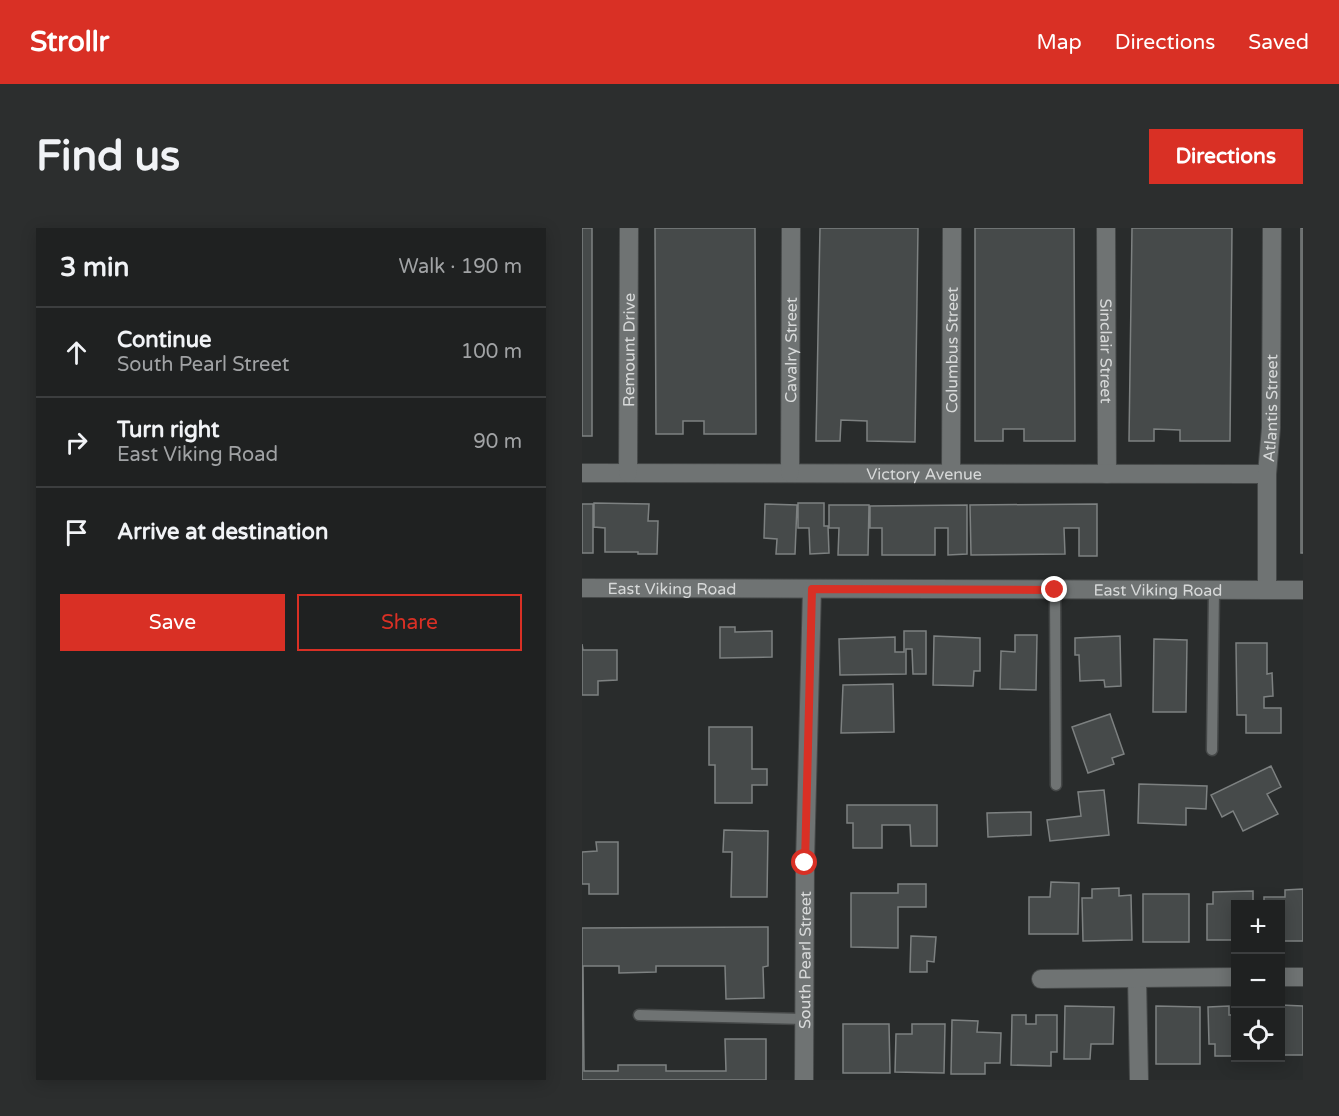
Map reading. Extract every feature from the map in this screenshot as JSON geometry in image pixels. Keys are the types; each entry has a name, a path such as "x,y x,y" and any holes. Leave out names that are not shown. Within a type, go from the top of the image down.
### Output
{"street":[{"name":"Remount Drive","path":"628,473 629,228"},
{"name":"Cavalry Street","path":"790,473 791,228"},
{"name":"Columbus Street","path":"951,473 952,228"},
{"name":"Sinclair Street","path":"1106,228 1107,474"},
{"name":"Atlantis Street","path":"1268,590 1267,474 1271,428 1272,228"},
{"name":"Victory Avenue","path":"582,473 1267,474"},
{"name":"East Viking Road","path":"582,588 1303,590"},
{"name":"South Pearl Street","path":"804,1080 805,863 812,589"},
{"path":"1041,979 1231,977"},
{"path":"1285,977 1303,977"},
{"path":"1137,978 1138,1080"}],"lane":[{"path":"1055,590 1056,785"},
{"path":"1212,750 1214,590"},
{"path":"639,1016 805,1019"}],"building":[{"path":"582,228 592,228 592,436 582,436"},
{"path":"655,228 755,228 756,434 704,434 704,421 683,421 683,434 656,434"},
{"path":"820,228 918,228 915,442 867,441 867,421 841,420 840,441 816,441"},
{"path":"975,228 1074,228 1075,441 1024,441 1024,429 1003,429 1003,441 975,441"},
{"path":"1132,228 1232,228 1230,441 1180,441 1180,430 1154,429 1154,441 1129,441"},
{"path":"1301,228 1303,228 1303,553 1301,553"},
{"path":"594,503 649,504 648,521 658,521 657,554 605,552 605,528 594,527"},
{"path":"798,503 824,503 824,526 828,526 829,553 810,554 809,528 798,528"},
{"path":"582,504 593,504 593,553 582,553"},
{"path":"765,504 797,505 795,554 776,554 777,539 764,538"},
{"path":"1097,504 1097,556 1079,556 1079,528 1064,528 1065,554 971,555 970,505"},
{"path":"829,505 869,505 868,555 838,555 839,528 829,528"},
{"path":"967,505 967,554 948,555 948,528 935,528 935,555 882,555 882,528 870,528 870,506"},
{"path":"720,627 735,627 735,632 772,631 772,657 720,658"},
{"path":"904,631 926,631 926,674 913,674 912,649 906,649 906,674 840,675 839,639 895,637 895,652 904,652"},
{"path":"1015,635 1037,635 1036,690 1000,689 1001,651 1015,652"},
{"path":"934,636 980,638 980,671 974,671 973,686 933,685"},
{"path":"1120,636 1121,686 1105,687 1104,680 1080,681 1079,655 1075,655 1075,638"},
{"path":"1154,639 1187,640 1186,712 1153,712"},
{"path":"1236,643 1267,643 1267,674 1272,673 1273,696 1264,697 1264,708 1281,708 1281,733 1246,733 1246,715 1237,715"},
{"path":"582,644 583,650 617,650 617,680 598,681 598,695 582,695"},
{"path":"893,684 894,732 841,733 843,685"},
{"path":"1110,714 1124,754 1112,758 1114,764 1088,773 1072,727"},
{"path":"709,727 752,727 752,769 767,769 767,785 752,785 752,803 715,803 715,765 709,765"},
{"path":"1271,766 1281,787 1267,794 1278,814 1243,831 1233,811 1222,817 1211,795"},
{"path":"1139,784 1207,786 1206,809 1186,808 1186,825 1138,823"},
{"path":"1104,790 1109,835 1050,841 1047,820 1081,816 1078,792"},
{"path":"847,805 937,805 937,846 911,846 910,825 882,825 882,848 853,848 853,823 847,823"},
{"path":"1031,812 1031,835 988,837 987,813"},
{"path":"724,830 768,831 767,897 731,897 732,852 723,852"},
{"path":"596,842 618,842 618,894 589,894 589,884 582,884 582,852 597,851"},
{"path":"1051,882 1079,883 1078,934 1029,934 1029,897 1050,897"},
{"path":"898,884 926,884 926,907 898,907 898,948 851,947 851,893 898,893"},
{"path":"1119,888 1119,896 1131,895 1132,940 1083,941 1082,898 1092,898 1092,889"},
{"path":"1303,889 1303,941 1285,941 1285,900 1264,900 1264,897 1285,897 1285,890"},
{"path":"1253,891 1253,900 1231,900 1231,940 1207,940 1207,904 1213,904 1213,892"},
{"path":"1143,894 1189,894 1189,942 1143,942"},
{"path":"768,927 768,966 763,967 764,998 726,999 725,966 656,966 656,972 619,973 619,966 583,966 584,1071 618,1071 618,1065 666,1065 666,1071 726,1071 725,1039 766,1039 766,1080 582,1080 582,928"},
{"path":"911,936 936,937 934,962 927,961 927,972 910,972"},
{"path":"1285,1005 1303,1006 1303,1055 1285,1055"},
{"path":"1065,1006 1114,1007 1113,1044 1091,1044 1090,1059 1064,1059"},
{"path":"1156,1006 1200,1007 1200,1064 1156,1064"},
{"path":"1229,1006 1231,1056 1215,1056 1215,1044 1209,1044 1208,1007"},
{"path":"1012,1015 1026,1015 1026,1024 1036,1024 1036,1015 1057,1015 1057,1052 1051,1052 1051,1066 1011,1065"},
{"path":"952,1020 978,1021 977,1032 1001,1033 1000,1063 985,1063 985,1074 951,1074"},
{"path":"843,1024 889,1024 890,1073 843,1073"},
{"path":"912,1024 945,1024 944,1073 895,1072 896,1034 912,1034"}],"route":[{"path":"805,863 812,589 1055,590"}]}
